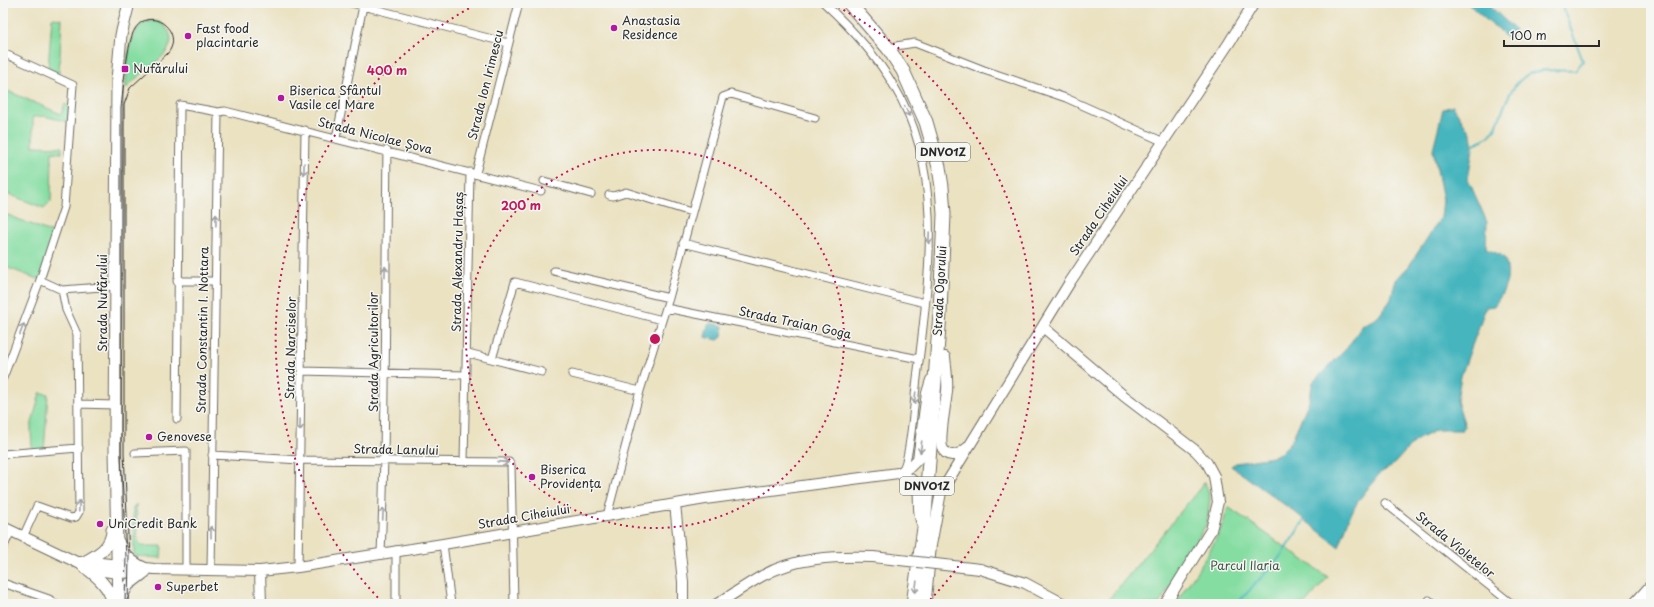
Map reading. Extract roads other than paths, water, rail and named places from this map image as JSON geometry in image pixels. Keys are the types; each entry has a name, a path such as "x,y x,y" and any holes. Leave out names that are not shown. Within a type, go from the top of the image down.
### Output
{"highway":[{"name":"Strada Ogorului","path":"849,3 888,48 903,71 926,122 939,167 944,214 939,320 924,528 913,604"},
{"name":"Strada Ogorului","path":"861,3 896,46 926,101 943,148 948,176 951,237 945,357 935,455 926,600"}],"main road":[{"name":"Strada Nufărului","path":"118,604 115,405 117,61 121,34 129,3"},
{"path":"113,604 110,593 104,584 81,563 100,552 110,540 116,510"},
{"path":"116,537 126,556 148,570 128,585 118,604"}],"street":[{"path":"351,3 508,43"},
{"name":"Strada Ion Irimescu","path":"473,172 519,3"},
{"path":"824,3 859,39 888,76 911,120 921,153 925,174 929,237 925,303 906,465 898,473 911,478 918,486 919,514 924,528"},
{"name":"Strada Ciheiului","path":"929,556 941,492 1070,282 1164,142 1254,3"},
{"path":"336,138 363,6"},
{"path":"896,46 915,43 984,70 1066,98 1164,142"},
{"path":"3,53 73,85 66,198 40,280 3,378"},
{"path":"607,516 640,391 669,298 722,97 731,94 815,118"},
{"name":"Strada Nicolae Șova","path":"178,281 180,104 218,112 225,111 305,130 473,172 541,191"},
{"name":"Strada Constantin I. Nottara","path":"211,571 218,112"},
{"name":"Strada Narciselor","path":"298,567 305,130"},
{"name":"Strada Agricultorilor","path":"381,553 385,461 384,374 386,150"},
{"name":"Strada Alexandru Hașaș","path":"464,462 465,375 468,353 473,172"},
{"path":"544,181 591,194"},
{"path":"609,195 613,196 626,192 691,212"},
{"path":"683,243 925,303"},
{"path":"554,271 669,298"},
{"path":"40,280 62,290 115,286"},
{"path":"177,419 178,281 215,281"},
{"path":"492,359 515,282 662,320"},
{"path":"23,536 37,506 71,518 77,516 79,512 77,334 66,310 62,290"},
{"name":"Strada Traian Goga","path":"666,308 919,360"},
{"path":"1043,327 1124,396 1196,451 1207,463 1217,489 1218,502 1216,515 1211,530 1165,604"},
{"path":"468,353 542,372"},
{"name":"Strada Ciheiului","path":"945,357 947,391 941,444 943,449 951,456 961,453 970,446"},
{"name":"Strada Ciheiului","path":"81,563 117,569 148,570 260,571 298,567 396,550 512,533 675,504 898,473 910,468 918,459 927,393 935,367"},
{"path":"301,371 465,375"},
{"path":"572,374 640,391"},
{"path":"78,404 115,405"},
{"path":"3,454 79,448"},
{"path":"135,453 186,451 186,570"},
{"name":"Strada Lanului","path":"212,455 300,460 509,462 511,464 512,533"},
{"name":"Strada Violetelor","path":"1385,503 1512,604"},
{"path":"675,504 684,582 690,604"},
{"path":"3,548 7,529 81,563"},
{"path":"512,533 514,604"},
{"path":"443,544 450,604"},
{"path":"396,550 396,604"},
{"path":"717,604 726,601 763,576 801,561 840,556 873,557 980,569 1025,583 1064,604"},
{"path":"260,571 261,604"},
{"path":"683,604 684,582"},
{"path":"3,583 49,599 56,604"},
{"path":"1168,604 1178,584"},
{"path":"1634,604 1642,593 1651,585"},
{"path":"1642,593 1651,602"}],"water":[{"path":"1467,3 1494,3 1491,7 1515,30 1511,36 1506,38 1499,29"},
{"path":"1453,106 1471,134 1473,148 1468,179 1487,222 1486,249 1501,255 1505,259 1507,266 1506,284 1494,306 1486,307 1461,376 1457,401 1465,426 1462,430 1436,430 1415,441 1391,467 1380,473 1358,501 1350,516 1339,547 1296,513 1231,466 1236,463 1272,457 1280,453 1291,442 1309,401 1313,382 1347,348 1362,326 1378,317 1390,301 1396,280 1409,266 1441,217 1443,200 1433,149 1443,109"},
{"path":"711,323 723,326 722,337 718,340 705,337 708,325"}],"waterway":[{"path":"1472,145 1489,136 1493,131 1499,121 1510,94 1516,84 1523,78 1531,73 1540,71 1575,71 1583,61 1565,14 1563,3"},
{"path":"1237,604 1280,557 1306,518"}],"tram line":[{"path":"125,604 126,556 121,454 121,108 124,79 132,35 141,22 157,20 169,29 172,37 172,45 168,53 130,88 124,105 124,453 129,556 128,604"}],"place":[{"name":"Anastasia Residence","path":"614,28"},
{"name":"Fast food placintarie","path":"188,36"},
{"name":"Nufărului","path":"125,69"},
{"name":"Biserica Sfântul Vasile cel Mare","path":"281,98"},
{"name":"Genovese","path":"149,437"},
{"name":"Biserica Providența","path":"532,477"},
{"name":"UniCredit Bank","path":"100,524"},
{"name":"Superbet","path":"158,587"}],"park label":[{"name":"Parcul Ilaria","path":"1245,566"}]}
